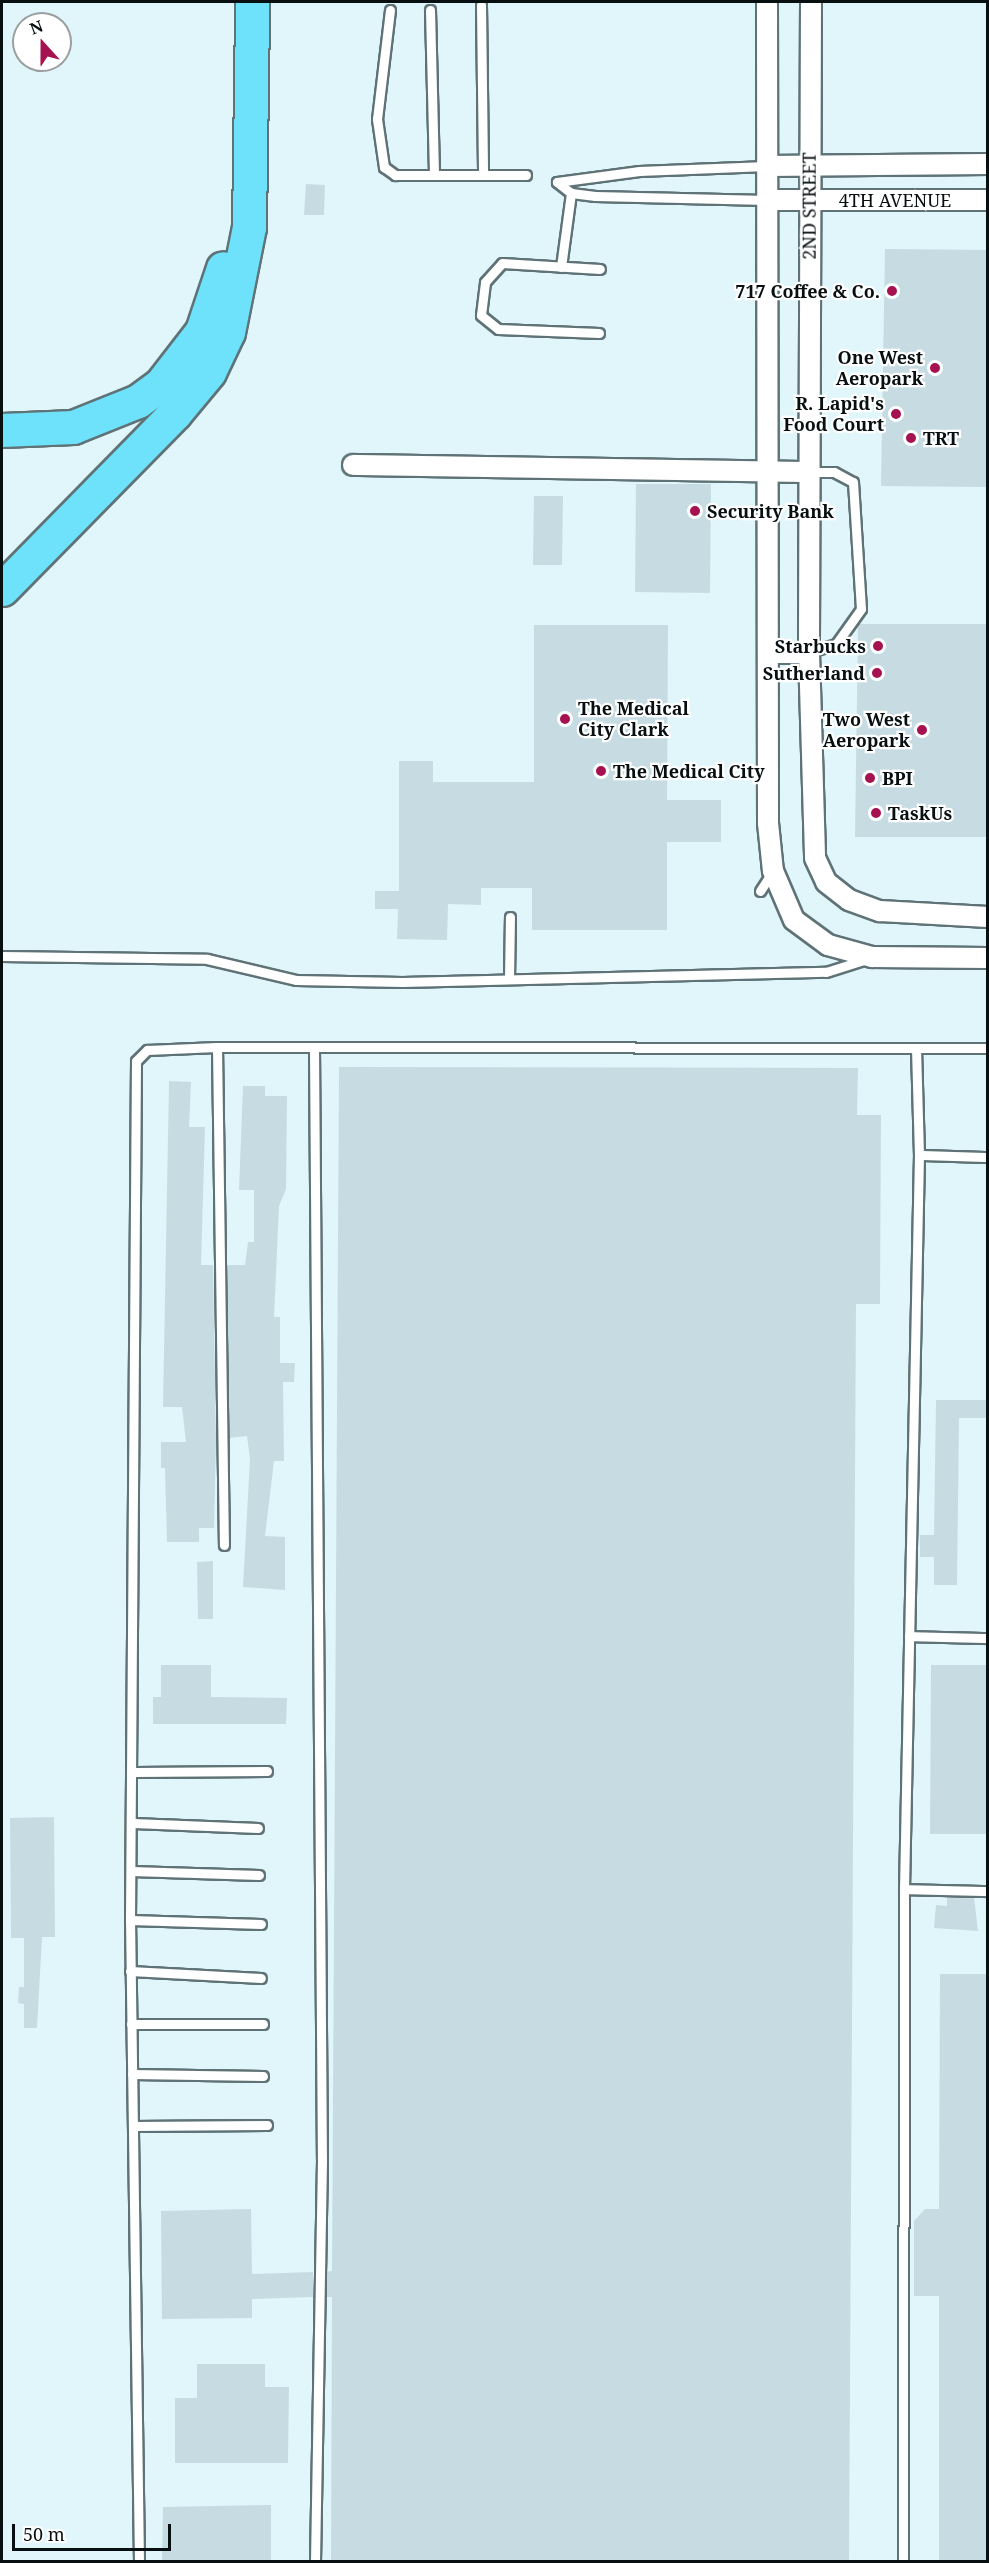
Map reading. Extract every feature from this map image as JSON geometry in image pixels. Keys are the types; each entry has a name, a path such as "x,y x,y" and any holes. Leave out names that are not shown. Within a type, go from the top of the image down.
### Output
{"highway":[{"path":"2,430 74,427 138,401 161,384 202,331 222,277 230,213 232,2"},
{"path":"2,589 175,413 209,372 228,332 249,227 252,2"}],"street":[{"path":"767,2 768,653 773,871 794,920 828,945 872,957 987,958"},
{"name":"2ND STREET","path":"811,2 809,652 815,858 826,882 849,900 880,911 987,917"},
{"name":"4TH AVENUE","path":"767,166 987,164"},
{"name":"4TH AVENUE","path":"767,200 987,200"},
{"path":"353,465 809,472"},
{"path":"768,653 809,652"}],"lane":[{"path":"481,5 483,175"},
{"path":"390,10 378,151 384,167 395,175 526,175"},
{"path":"430,10 434,175"},
{"path":"767,166 590,177 557,182 571,193 595,196 767,200"},
{"path":"590,177 595,196"},
{"path":"561,267 571,193"},
{"path":"598,333 498,329 482,315 484,282 502,263 600,269"},
{"path":"809,472 834,472 853,482 861,609 836,644 809,652"},
{"path":"760,891 773,871"},
{"path":"509,979 510,917"},
{"path":"2,956 207,959 296,980 509,979 751,970 826,972 872,957"},
{"path":"217,1047 224,1545"},
{"path":"139,2562 130,1971 135,1772 136,1061 147,1050 217,1047 916,1050 987,1048"},
{"path":"314,1048 322,2160 315,2562"},
{"path":"903,2562 904,1889 919,1155 916,1050"},
{"path":"919,1155 987,1157"},
{"path":"909,1636 987,1638"},
{"path":"135,1772 267,1771"},
{"path":"133,1823 258,1828"},
{"path":"131,1872 259,1875"},
{"path":"904,1889 987,1891"},
{"path":"130,1920 261,1924"},
{"path":"130,1971 261,1978"},
{"path":"131,2024 263,2024"},
{"path":"132,2074 263,2076"},
{"path":"133,2126 267,2126"}],"building":[{"path":"306,184 325,185 324,215 304,215"},
{"name":"One West Aeropark","path":"885,249 987,250 987,487 881,486"},
{"path":"636,484 711,484 710,593 635,592"},
{"path":"534,496 563,496 562,565 533,565"},
{"name":"Two West Aeropark","path":"858,624 987,624 987,837 855,837"},
{"name":"The Medical City","path":"534,625 668,625 667,800 721,800 721,842 667,842 667,930 532,930 532,888 481,888 481,905 448,904 447,940 397,939 398,909 375,909 375,891 399,891 399,761 433,761 433,782 534,782"},
{"path":"339,1067 858,1068 857,1115 881,1115 880,1304 856,1304 849,2562 331,2562 332,2297 326,2297 327,2272 332,2271"},
{"path":"169,1081 191,1082 189,1127 205,1127 201,1265 213,1265 216,1440 214,1528 199,1528 199,1542 167,1542 165,1468 161,1468 161,1442 186,1442 182,1407 163,1407"},
{"path":"243,1086 265,1086 265,1096 287,1096 286,1189 279,1206 274,1317 280,1317 280,1363 295,1363 294,1382 283,1382 284,1461 274,1461 265,1536 285,1537 285,1590 243,1587 250,1459 247,1436 229,1438 227,1265 245,1265 248,1242 254,1242 254,1190 239,1190"},
{"path":"936,1400 987,1400 987,1418 959,1418 957,1585 934,1585 934,1557 920,1557 920,1535 934,1535"},
{"path":"213,1561 213,1619 198,1619 197,1562"},
{"path":"161,1665 211,1665 211,1697 287,1698 286,1724 153,1724 153,1697 161,1697"},
{"path":"931,1665 987,1665 987,1834 930,1834"},
{"path":"54,1817 55,1937 42,1937 37,2028 24,2028 24,2004 18,2003 19,1987 24,1987 24,1938 11,1938 10,1818"},
{"path":"947,1897 974,1897 978,1931 934,1928 936,1905 947,1906"},
{"path":"940,1974 987,1974 987,2562 939,2562 939,2296 914,2296 914,2221 925,2209 939,2209"},
{"path":"251,2209 252,2274 313,2272 313,2297 252,2299 252,2318 162,2319 161,2211"},
{"path":"197,2364 265,2364 265,2387 289,2387 288,2463 175,2463 175,2398 197,2398"},
{"path":"271,2505 271,2562 162,2562 163,2507"}],"place":[{"name":"717 Coffee & Co.","path":"892,291"},
{"name":"One West Aeropark","path":"935,368"},
{"name":"R. Lapid's Food Court","path":"896,414"},
{"name":"TRT","path":"911,438"},
{"name":"Security Bank","path":"695,511"},
{"name":"Starbucks","path":"878,646"},
{"name":"Sutherland","path":"877,673"},
{"name":"The Medical City Clark","path":"565,719"},
{"name":"Two West Aeropark","path":"922,730"},
{"name":"The Medical City","path":"601,771"},
{"name":"BPI","path":"870,778"},
{"name":"TaskUs","path":"876,813"}]}
